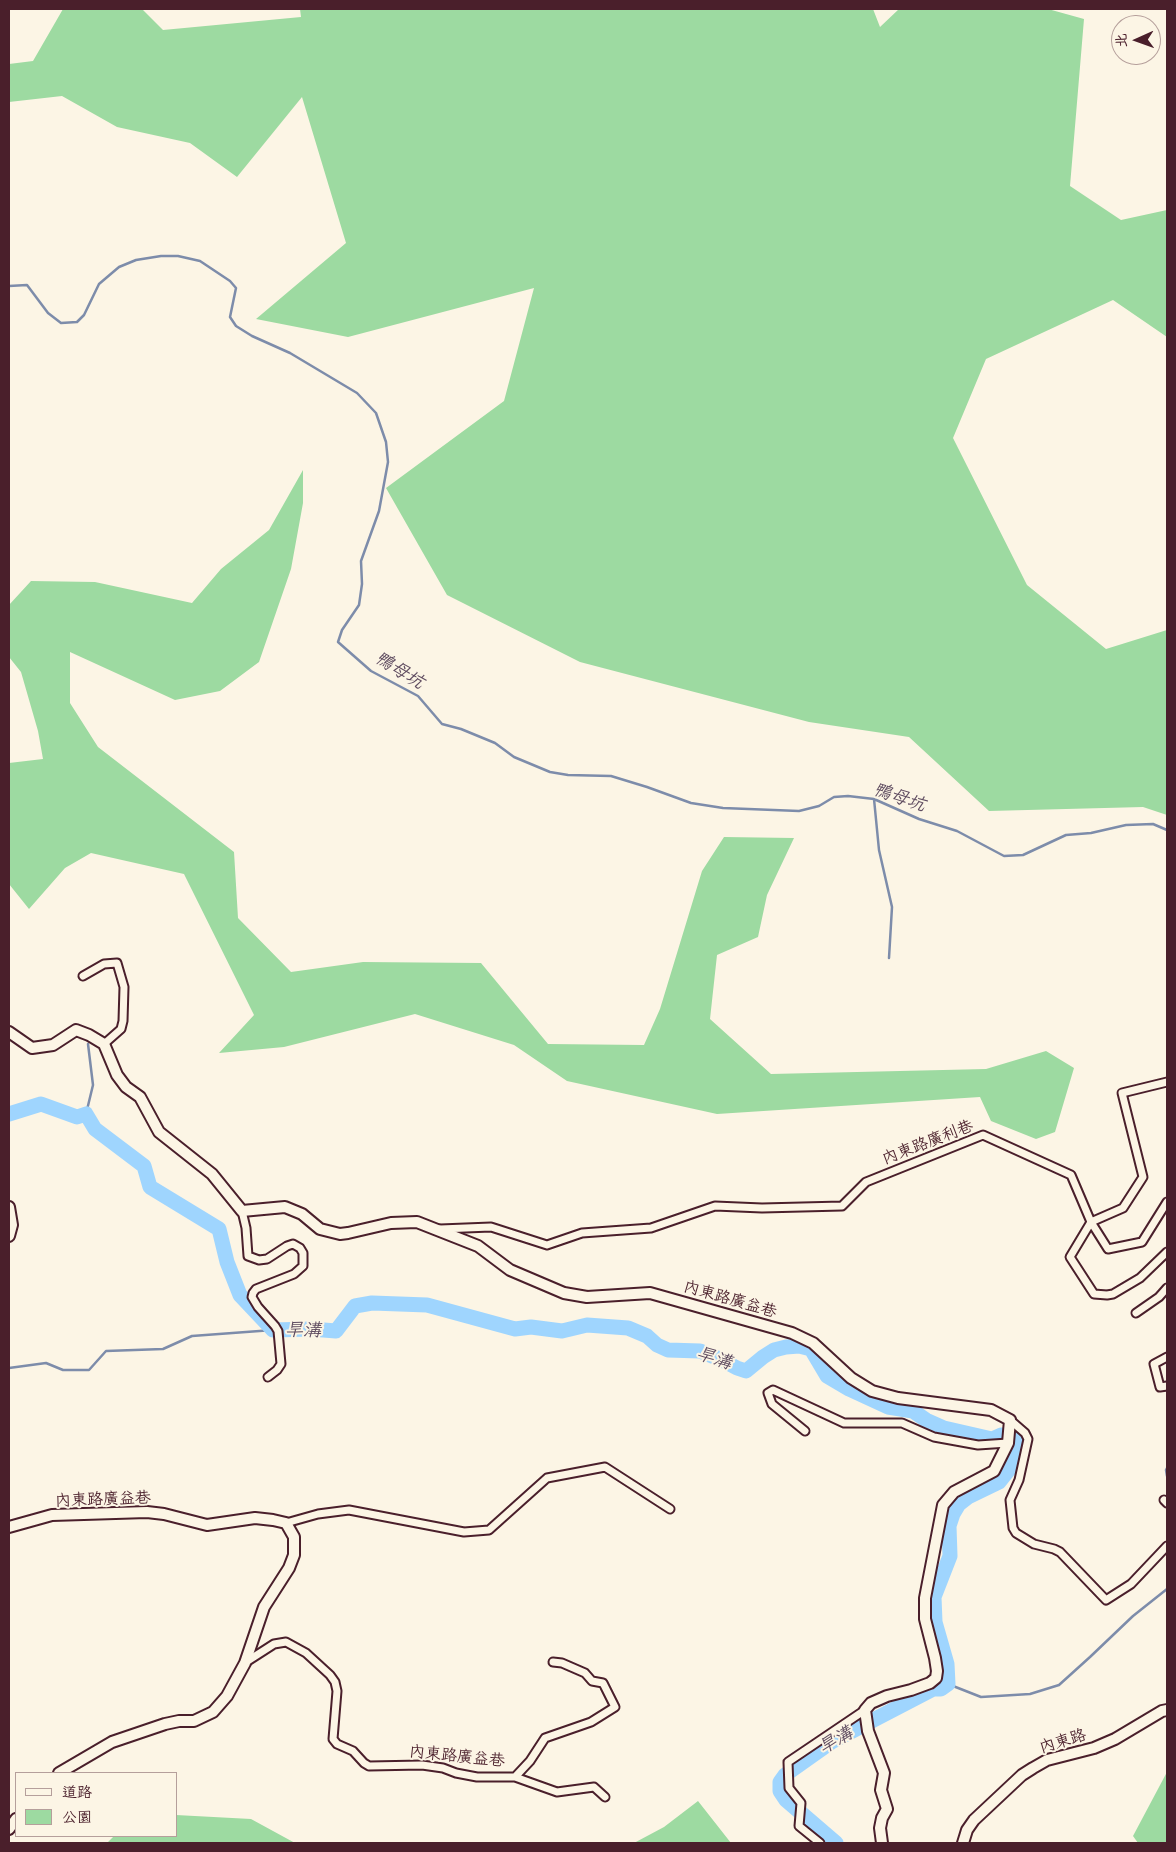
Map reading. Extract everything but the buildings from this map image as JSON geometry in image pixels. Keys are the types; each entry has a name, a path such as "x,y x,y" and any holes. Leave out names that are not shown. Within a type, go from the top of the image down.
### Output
{"street":[{"path":"83,976 104,964 117,963 124,987 123,1021 121,1029 104,1044"},
{"path":"9,1032 32,1048 53,1045 76,1030 104,1044 118,1075 126,1087 140,1097 159,1132 212,1174 242,1211 246,1228 248,1256 259,1260 267,1259 287,1246 294,1244 300,1248 303,1253 303,1266 294,1274 256,1289 253,1292 252,1297 258,1307 278,1331 280,1366 268,1377"},
{"path":"1167,1082 1122,1094 1143,1177 1123,1208 1091,1222 1070,1257 1094,1294 1113,1294 1140,1278 1167,1252"},
{"name":"內東路廣利巷","path":"842,1206 866,1182 983,1135 1072,1175 1091,1222 1108,1249 1142,1242 1167,1202"},
{"name":"內東路廣益巷","path":"434,1230 492,1227 547,1245 582,1233 651,1228 715,1206 762,1208 842,1206"},
{"path":"9,1207 12,1225 9,1236"},
{"name":"內東路廣益巷","path":"242,1211 284,1207 302,1214 320,1229 340,1234 391,1223 417,1222 478,1246 510,1270 564,1293 587,1297 650,1293 792,1333 813,1343 851,1378 872,1391 898,1398 991,1410 1010,1420 1025,1433 1028,1439 1019,1480 1010,1500 1016,1533 1034,1544 1060,1552 1106,1600 1131,1584 1167,1546"},
{"path":"1136,1313 1167,1288"},
{"path":"1167,1357 1154,1364 1160,1387 1167,1386"},
{"path":"805,1431 772,1404 768,1393 773,1390 844,1422 902,1423 934,1437 978,1444 1008,1443"},
{"path":"820,1843 799,1826 801,1803 789,1788 788,1762 865,1710 871,1703 930,1683 936,1678 935,1658 925,1619 926,1598 943,1505 954,1492 994,1471 1008,1443 1010,1420"},
{"name":"內東路廣益巷","path":"9,1527 52,1516 147,1512 164,1514 207,1525 255,1518 286,1523 318,1514 349,1510 464,1532 489,1530 548,1478 605,1467 670,1509"},
{"name":"內東路廣益巷","path":"61,1772 112,1742 165,1724 194,1721 214,1712 227,1696 245,1663 264,1607 289,1568 294,1556 294,1537 286,1523"},
{"name":"內東路廣益巷","path":"245,1663 274,1644 286,1642 306,1653 335,1682 333,1739 337,1744 353,1751 364,1764 369,1766 422,1765 443,1768 456,1773 477,1777 516,1777 557,1792 594,1787 605,1797"},
{"name":"內東路廣益巷","path":"516,1777 530,1761 545,1738 592,1722 615,1707 604,1683 592,1681 585,1673 562,1663 553,1662"},
{"path":"865,1710 868,1731 884,1773 881,1790 886,1809 880,1828 882,1843"},
{"name":"內東路","path":"962,1843 967,1830 974,1820 1022,1775 1047,1760 1094,1748 1115,1739 1138,1723 1162,1710 1167,1710"}],"green space":[{"path":"63,9 142,9 163,30 301,17 300,9 873,9 880,27 899,9 1048,9 1084,19 1070,186 1121,220 1167,210 1167,337 1113,300 986,359 953,438 1027,585 1106,649 1167,630 1167,815 1143,807 989,811 909,737 809,722 580,662 447,595 386,488 504,401 534,288 348,337 256,319 346,243 302,97 237,177 190,143 117,127 62,96 9,102 9,64 33,61"},
{"path":"303,470 303,503 291,569 259,662 220,691 175,700 70,652 70,703 98,747 234,852 238,918 291,972 363,962 481,963 548,1044 644,1045 660,1009 702,871 724,837 794,838 767,895 758,937 717,955 710,1019 771,1074 986,1069 1046,1051 1074,1068 1055,1132 1036,1139 991,1121 980,1097 717,1114 567,1081 514,1045 415,1014 284,1047 219,1053 254,1015 184,874 91,853 65,868 29,909 9,884 9,763 43,759 38,731 21,672 9,657 9,605 31,581 95,582 192,603 221,569 269,530"},
{"path":"1167,1772 1167,1843 1138,1843 1133,1836"},
{"path":"698,1801 731,1843 634,1843 664,1827"},
{"path":"178,1815 251,1819 295,1843 107,1843 113,1837 178,1837"}],"waterway":[{"name":"鴨母坑","path":"9,286 27,285 48,313 61,323 77,322 84,315 99,284 119,267 136,260 161,256 178,256 200,261 230,281 236,288 230,317 236,326 252,336 290,353 357,393 376,413 386,442 388,462 379,511 361,561 362,584 359,605 342,630 338,642 371,671 418,696 442,724 461,729 495,743 514,757 550,772 568,775 611,776 691,803 723,808 799,811 819,806 834,797 848,796 874,799 919,819 957,831 1004,856 1023,855 1066,835 1091,833 1126,825 1153,824 1167,830"},
{"path":"874,799 879,850 892,907 889,958"},
{"path":"86,1114 93,1085 88,1044"},
{"name":"旱溝","path":"9,1114 41,1104 77,1117 86,1114 95,1129 144,1166 150,1187 219,1229 227,1262 240,1295 273,1330 311,1329 336,1331 355,1306 372,1303 427,1305 515,1329 531,1327 562,1331 587,1325 628,1328 647,1336 657,1345 668,1350 700,1351 746,1371 774,1350 799,1346 811,1349 827,1376 849,1389 888,1407 913,1411 926,1420 944,1428 992,1439 1001,1435 1014,1435 1018,1442 1011,1467 999,1482 968,1497 959,1504 949,1526 950,1556 934,1597 935,1622 947,1664 948,1684 941,1689 933,1689 833,1741 785,1775 780,1782 780,1791 786,1800 836,1843"},
{"path":"9,1368 46,1363 63,1370 89,1370 106,1351 163,1349 192,1336 273,1330"},
{"path":"1167,1468 1167,1476"},
{"path":"948,1684 981,1697 1030,1694 1059,1685 1133,1616 1167,1589"}]}
